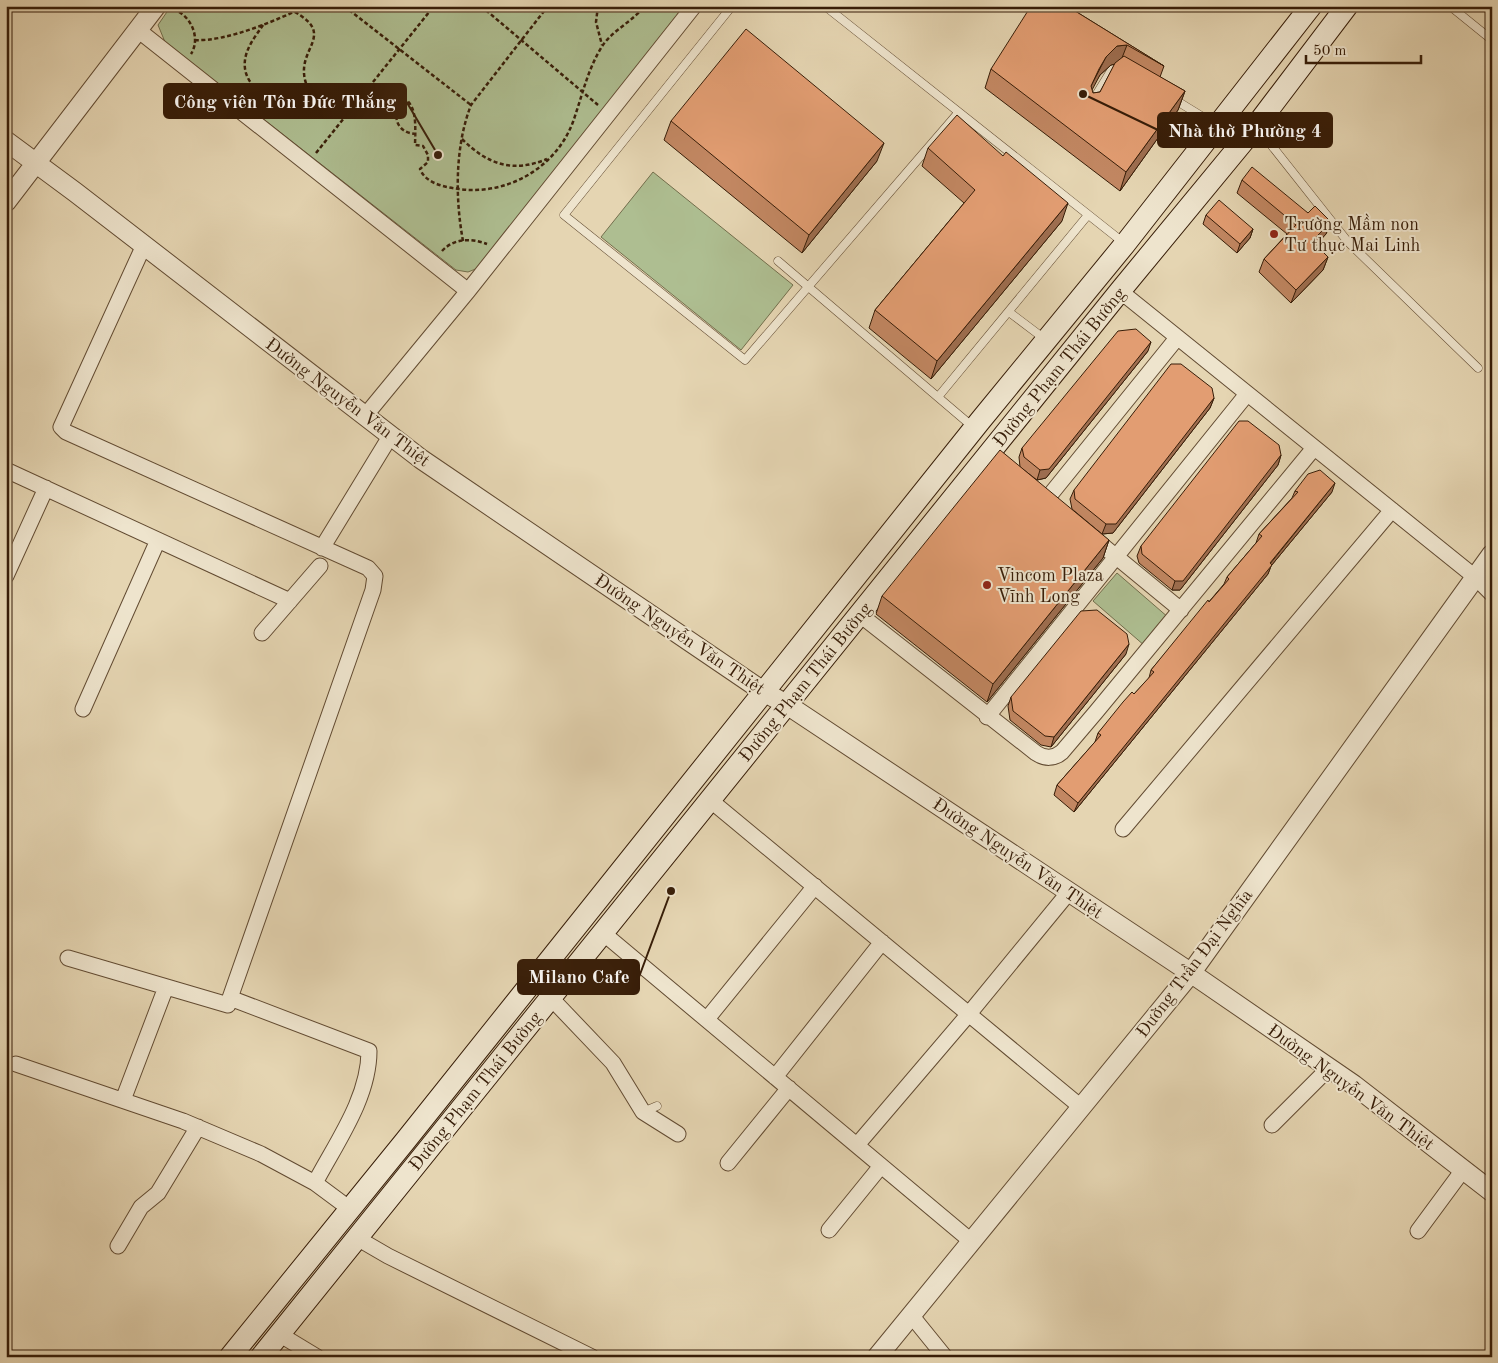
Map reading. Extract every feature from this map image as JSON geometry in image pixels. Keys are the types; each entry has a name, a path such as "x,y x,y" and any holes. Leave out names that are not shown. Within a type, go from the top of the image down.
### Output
{"main road":[{"name":"Đường Phạm Thái Bường","path":"230,1357 974,428 1048,341 1311,6"},
{"name":"Đường Phạm Thái Bường","path":"261,1357 859,614 996,459 1067,356 1256,126 1347,6"},
{"path":"1048,341 1067,356"},
{"path":"585,916 603,933"}],"street":[{"path":"6,202 37,164 156,6"},
{"path":"365,416 468,291 694,6"},
{"path":"138,30 468,291"},
{"name":"Đường Nguyễn Văn Thiệt","path":"6,141 144,245 420,459 764,692 786,704 1191,973 1329,1068 1492,1192"},
{"path":"68,958 228,1005 373,590 375,576 368,568 66,432 61,427 144,245"},
{"path":"1120,291 1475,577 1492,594"},
{"path":"1032,488 1050,503 1177,338"},
{"path":"987,717 1247,394"},
{"path":"322,548 391,436"},
{"path":"859,614 987,717 1039,755 1055,756 1062,752 1314,448"},
{"path":"6,470 290,601"},
{"path":"6,576 12,548 46,488"},
{"path":"1123,829 1392,510"},
{"path":"1077,525 1181,610"},
{"path":"83,709 158,540"},
{"name":"Đường Trần Đại Nghĩa","path":"877,1357 1191,973 1492,554"},
{"path":"262,633 320,566"},
{"path":"710,800 1081,1107"},
{"path":"707,1019 815,886"},
{"path":"857,1146 1069,892"},
{"path":"603,933 972,1241"},
{"path":"775,1076 882,942"},
{"path":"123,1100 166,987"},
{"path":"230,998 369,1051 369,1067 359,1099 315,1183"},
{"path":"551,998 613,1063 643,1112 678,1134"},
{"path":"16,1064 198,1127 261,1154 315,1183 350,1209"},
{"path":"1272,1126 1329,1068"},
{"path":"728,1163 789,1088"},
{"path":"118,1246 141,1207 158,1193 198,1127"},
{"path":"829,1230 881,1166"},
{"path":"1418,1231 1463,1170"},
{"path":"357,1238 388,1256 592,1357"},
{"path":"911,1315 945,1357"},
{"path":"279,1334 317,1357"}],"lane":[{"path":"732,6 564,215 745,360 958,114"},
{"path":"825,6 958,114 1125,244"},
{"path":"1450,6 1492,40"},
{"path":"1089,107 1112,69 1118,68 1130,73"},
{"path":"1165,94 1218,126"},
{"path":"1256,126 1348,242 1478,368"},
{"path":"938,397 1088,215"},
{"path":"778,261 974,428"},
{"path":"1009,312 1048,341"},
{"path":"643,1112 657,1106"}],"path":[{"path":"283,6 305,17 310,23 314,36 313,45 304,61 302,70 307,84 315,97 326,99 341,97 350,92 365,92 394,94 403,98 410,103 414,112 415,145 422,146 428,155 428,162 420,169 421,172 436,184 458,188 484,189 530,176 549,158 570,129 588,74 602,45 645,6"},
{"path":"195,40 220,37 264,25 306,6"},
{"path":"344,6 471,105"},
{"path":"307,164 434,6"},
{"path":"481,6 609,113"},
{"path":"463,241 458,208 458,188 463,124 471,105 548,6"},
{"path":"598,6 596,22 602,45"},
{"path":"179,12 189,22 195,40 193,50 182,65"},
{"path":"264,25 246,57 250,84 262,95 276,98 299,92 307,84"},
{"path":"403,98 396,110 397,124 405,131 416,134"},
{"path":"462,138 490,160 504,164 524,167 549,158"},
{"path":"432,262 451,244 463,241 479,241 499,252"}],"green space":[{"path":"171,6 684,6 478,268 468,272 456,270 165,42 158,25"},
{"path":"653,172 793,285 741,350 601,237"},
{"path":"1117,573 1169,618 1145,646 1093,601"}],"building":[{"path":"1031,6 1067,6 1164,66 1127,45 1117,46 1106,57 1099,69 1091,86 1093,93 1100,92 1115,63 1124,56 1185,91 1126,172 991,69"},
{"path":"746,29 884,143 809,235 671,121"},
{"path":"957,115 1003,156 1006,152 1068,203 937,361 875,310 975,190 928,148"},
{"path":"1252,167 1308,213 1315,206 1331,222 1312,241 1328,257 1296,290 1264,259 1296,225 1242,180"},
{"path":"1219,200 1253,229 1240,244 1206,215"},
{"path":"1136,329 1151,342 1049,469 1040,470 1024,457 1022,448 1118,331"},
{"path":"1171,364 1181,364 1212,388 1214,398 1116,524 1106,524 1075,499 1074,490"},
{"path":"1239,421 1248,421 1279,445 1281,455 1183,581 1175,581 1142,554 1141,546"},
{"name":"Vincom Plaza Vĩnh Long","path":"1000,450 1109,540 993,684 882,596"},
{"path":"1320,470 1335,483 1270,563 1272,565 1078,803 1057,785 1101,735 1098,733 1123,702 1132,692 1134,694 1154,672 1151,670 1208,600 1209,602 1229,579 1227,577 1262,536 1259,534 1298,492 1295,491 1308,474"},
{"path":"1097,610 1127,634 1129,644 1054,737 1045,736 1013,711 1011,697 1081,611"}],"place":[{"name":"Nhà thờ Phường 4","path":"1083,94"},
{"name":"Công viên Tôn Đức Thắng","path":"438,155"},
{"name":"Trường Mầm non Tư thục Mai Linh","path":"1274,234"},
{"name":"Vincom Plaza Vĩnh Long","path":"987,585"},
{"name":"Milano Cafe","path":"671,891"}]}
